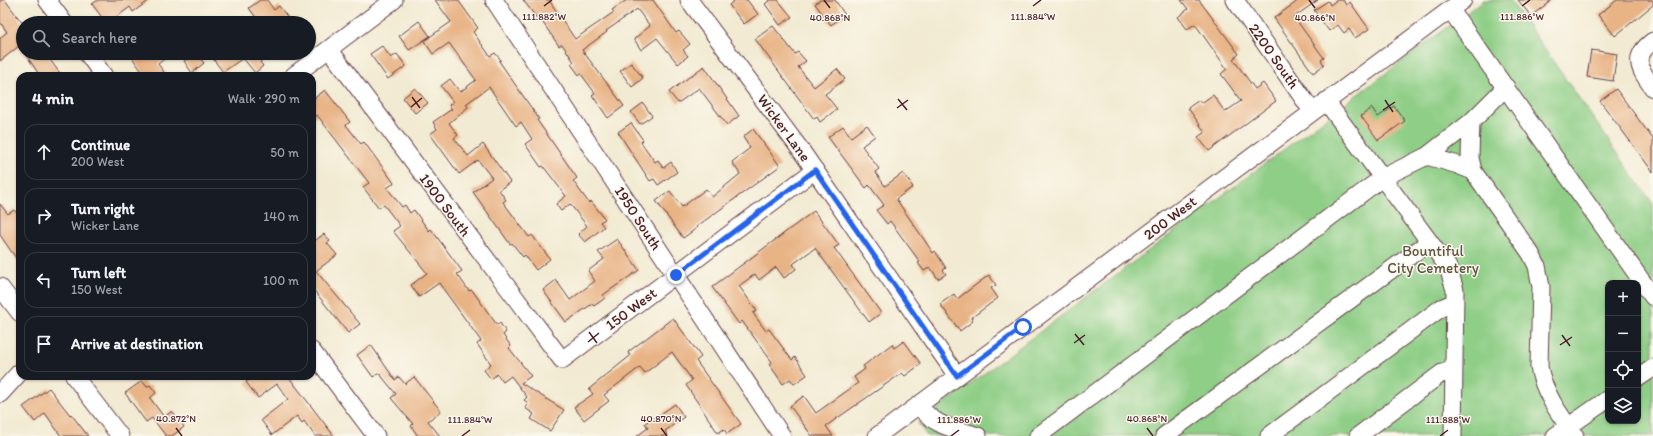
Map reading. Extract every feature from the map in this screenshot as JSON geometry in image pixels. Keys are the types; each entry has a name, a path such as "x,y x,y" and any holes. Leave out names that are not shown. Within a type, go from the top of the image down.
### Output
{"street":[{"path":"47,0 59,16"},
{"path":"316,59 394,0"},
{"name":"1950 South","path":"494,0 782,436"},
{"name":"Wicker Lane","path":"689,0 815,170 957,376"},
{"name":"2200 South","path":"1235,0 1312,111"},
{"path":"1457,4 1506,87 1653,297"},
{"name":"200 West","path":"877,436 1457,4"},
{"path":"1653,41 1644,49 1639,60 1642,71 1653,88"},
{"name":"1900 South","path":"329,49 562,360"},
{"path":"92,60 101,72"},
{"path":"298,72 314,60"},
{"path":"1038,436 1382,178 1426,156 1471,122 1506,87"},
{"path":"1326,101 1448,268 1453,278 1455,302 1453,436"},
{"path":"1471,122 1470,158 1473,171 1531,254 1537,266 1541,287 1539,368 1541,379 1548,397 1566,433 1605,401"},
{"path":"1426,156 1473,171"},
{"name":"150 West","path":"562,360 815,170"},
{"path":"1164,436 1429,242"},
{"path":"0,287 16,308"},
{"path":"1269,436 1441,308 1455,302"},
{"path":"316,356 376,436"},
{"path":"1641,376 1653,368"},
{"path":"1358,436 1442,373 1454,369"},
{"path":"0,394 16,376"},
{"path":"77,380 120,436"},
{"path":"918,405 928,418 937,423 978,436"}],"green space":[{"name":"Bountiful City Cemetery","path":"1484,0 1510,0 1653,204 1653,436 927,436 918,423"}],"building":[{"path":"0,0 5,0 17,16 16,48 0,61 0,38 7,32 0,22"},
{"path":"98,0 150,0 133,12 130,7 118,16 101,16 92,4"},
{"path":"260,0 267,0 274,10 279,6 287,16 255,16 249,8"},
{"path":"435,0 458,0 478,28 473,32 490,56 495,53 501,60 499,61 577,178 573,181 589,203 591,201 605,219 600,222 604,227 585,242 578,234 587,226 570,204 561,211 556,204 566,196 543,166 541,167 525,144 532,139 521,122 516,126 489,87 466,104 468,107 449,123 458,135 454,138 468,156 483,144 510,182 499,190 506,200 503,202 529,237 532,235 550,259 536,270 525,255 523,257 512,243 510,244 473,192 492,178 478,160 459,174 430,134 437,129 433,122 452,109 449,105 453,102 441,86 450,79 460,92 476,80 449,43 433,54 424,41 451,22"},
{"path":"523,0 549,0 575,39 614,12 612,10 627,0 653,0 676,33 679,31 690,44 683,50 688,56 678,64 657,38 641,50 634,39 650,26 637,9 606,31 607,32 582,50 624,106 608,118 592,95 595,93 581,74 579,75 571,64 574,62 562,44 559,46 541,20 539,21"},
{"path":"735,0 747,0 758,14 744,24 729,5"},
{"path":"770,0 778,0 792,17 780,25 765,4"},
{"path":"820,0 835,0 845,15 831,25 815,4"},
{"path":"1181,0 1199,0 1239,54 1233,59 1255,89 1263,83 1276,101 1209,151 1198,137 1205,132 1188,108 1199,100 1201,103 1213,95 1225,112 1241,101 1221,74 1227,69 1195,24 1187,29 1178,17 1188,9"},
{"path":"1299,0 1318,0 1294,17 1324,58 1321,60 1324,65 1313,73 1274,18"},
{"path":"1337,0 1343,0 1346,5 1350,2 1369,29 1355,38 1349,29 1344,33 1338,25 1329,31 1314,10 1328,1 1330,5"},
{"path":"1518,0 1552,0 1531,16"},
{"path":"1617,0 1653,0 1653,5 1615,36 1598,15"},
{"path":"419,21 430,36 409,50 399,36"},
{"path":"773,26 795,54 798,52 806,61 798,67 814,87 837,69 845,79 825,94 837,109 820,122 817,117 814,119 755,39"},
{"path":"382,46 391,58 397,54 406,66 388,79 370,54"},
{"path":"1591,50 1617,54 1613,81 1587,77"},
{"path":"30,60 50,60 59,72 37,72"},
{"path":"134,60 163,60 158,64 164,72 142,72"},
{"path":"202,60 204,63 191,72 184,61"},
{"path":"214,60 240,60 223,72"},
{"path":"245,60 262,60 260,62 263,66 254,72"},
{"path":"631,63 643,78 632,87 620,71"},
{"path":"704,66 739,116 727,125 699,88 678,103 669,92"},
{"path":"415,88 428,103 415,113 403,98"},
{"path":"1616,89 1653,139 1653,172 1600,101"},
{"path":"325,90 350,122 346,125 361,144 364,142 394,183 387,188 402,207 405,205 410,213 414,210 429,231 431,229 462,271 457,274 469,291 472,290 497,325 500,323 506,332 503,335 511,346 509,348 531,376 521,383 564,410 550,431 531,419 534,414 525,408 528,403 524,400 527,397 511,376 503,382 497,374 491,379 484,370 491,364 477,344 481,341 439,283 419,297 411,285 427,273 393,231 400,226 384,205 379,208 363,187 369,183 317,115 316,116 316,97"},
{"path":"643,103 652,116 640,124 631,112"},
{"path":"1394,106 1405,121 1378,140 1361,116 1372,108 1378,117"},
{"path":"631,123 643,140 641,142 655,162 658,160 663,168 671,162 677,172 658,185 654,179 650,181 618,132"},
{"path":"867,125 875,136 862,146 879,169 875,172 885,186 903,173 913,187 896,199 933,253 935,251 946,268 943,270 946,274 938,279 930,267 924,271 918,263 920,262 890,221 887,224 876,210 884,205 869,185 866,188 828,137 843,126 851,137"},
{"path":"753,129 780,166 683,238 656,201 670,191 682,207 706,189 712,197 740,174 732,162 750,148 743,137"},
{"path":"0,204 8,214 14,210 16,212 16,258 0,235"},
{"path":"814,211 839,245 834,248 881,313 869,322 815,248 793,264 796,269 784,278 776,267 759,280 755,274 739,286 757,311 753,313 766,331 769,329 792,360 795,357 807,375 794,384 790,379 783,384 769,364 772,362 742,321 739,324 712,287"},
{"path":"324,234 330,241 327,243 337,255 316,271 316,240"},
{"path":"617,239 639,270 603,295 605,298 594,306 592,304 566,322 543,290 556,280 570,300 595,281 588,271 604,259 598,252"},
{"path":"316,271 360,324 348,333 316,293"},
{"path":"989,275 996,285 991,288 998,298 971,318 973,321 960,331 940,304 954,294 957,299"},
{"path":"673,318 701,357 696,361 741,424 727,434 724,429 718,433 686,385 692,380 672,352 645,373 640,367 604,395 609,401 584,420 574,407 593,394 589,389 630,356 628,352"},
{"path":"904,341 921,364 905,376 902,373 826,426 833,436 812,436 790,406 804,396 816,413 858,383 854,377 865,369 863,366 892,344 894,348"},
{"path":"371,345 395,380 399,377 405,384 414,377 441,411 428,421 440,436 418,436 411,426 413,424 391,398 396,394 379,373 373,377 357,355"},
{"path":"249,380 291,380 334,436 315,436 304,421 302,423 297,416 272,435 261,420 288,399 277,384 258,398 246,382"},
{"path":"142,381 147,387 150,385 156,393 150,398 164,417 172,411 184,427 172,436 166,436 152,418 146,422 125,393"},
{"path":"49,388 88,436 61,436 45,413 35,422 23,407"},
{"path":"675,404 684,417 665,431 668,436 637,436 648,428 645,423"}],"route":[{"path":"676,275 815,170 957,376 1023,327"}]}
